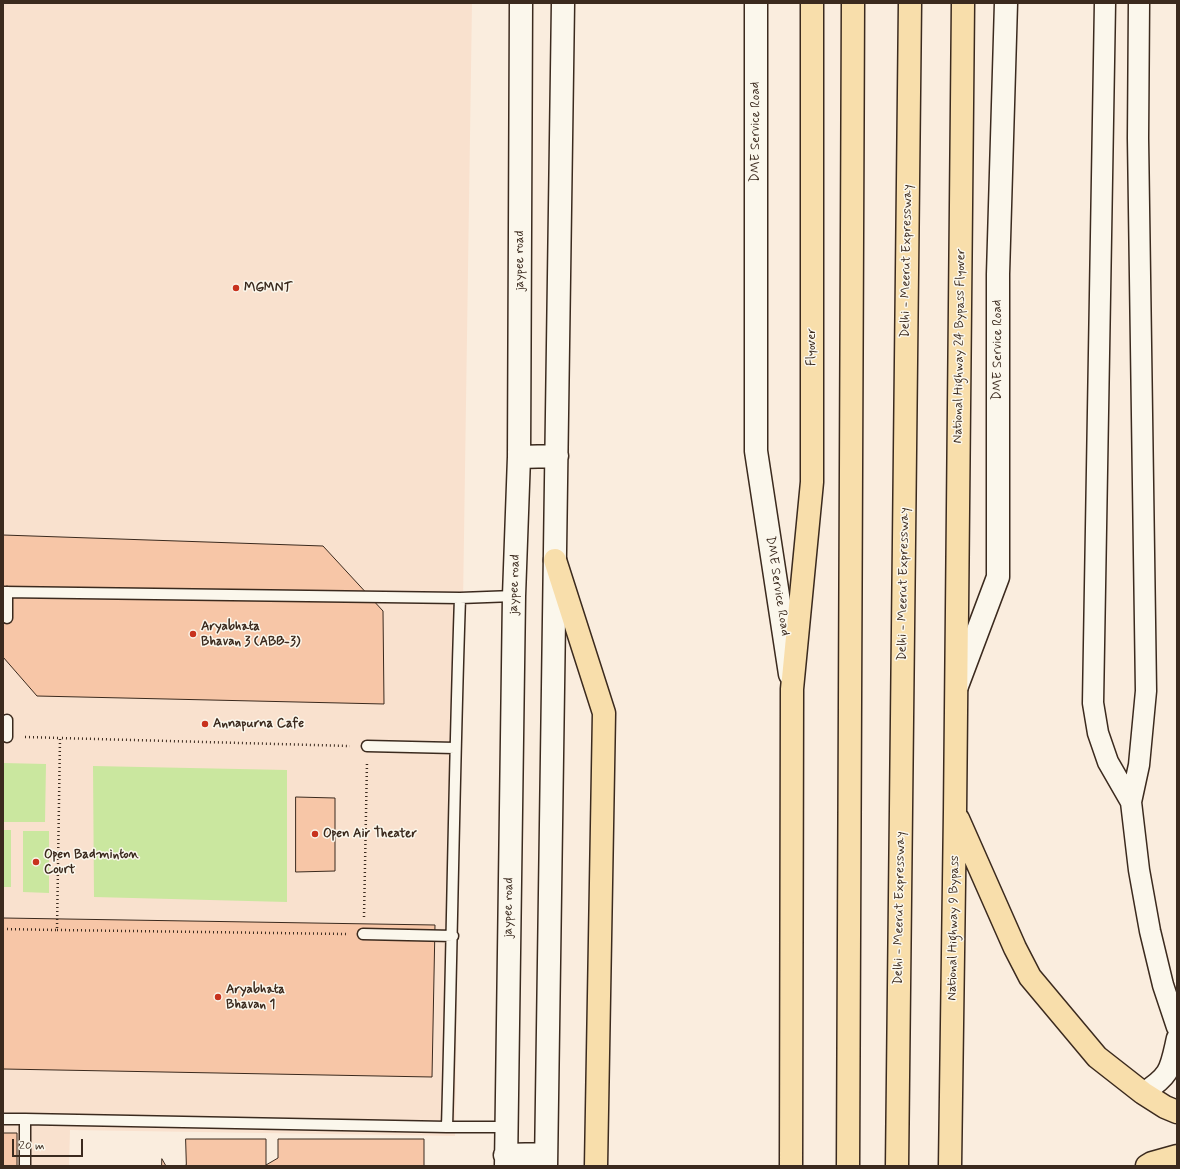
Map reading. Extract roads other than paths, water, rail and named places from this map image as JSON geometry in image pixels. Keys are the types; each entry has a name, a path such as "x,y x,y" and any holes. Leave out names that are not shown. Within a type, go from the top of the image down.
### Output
{"highway":[{"name":"Flyover","path":"791,1166 792,689 812,482 812,3"},
{"path":"848,1166 853,3"},
{"name":"Delhi - Meerut Expressway","path":"897,1166 910,3"},
{"name":"National Highway 24 Bypass Flyover","path":"956,689 963,3"},
{"path":"555,560 604,713 596,1166"},
{"name":"National Highway 9 Bypass","path":"950,1166 956,689"},
{"path":"955,812 1015,948 1030,977 1097,1057 1143,1093 1165,1107 1177,1112"},
{"path":"1146,1166 1177,1156"}],"street":[{"name":"jaypee road","path":"505,1161 514,596 519,457 521,3"},
{"path":"505,1161 546,1160 557,456 562,3"},
{"name":"DME Service Road","path":"756,3 756,451 792,689"},
{"name":"DME Service Road","path":"956,689 998,577 998,274 1006,3"},
{"path":"1105,3 1093,703 1098,733 1108,762 1131,802"},
{"path":"1139,3 1138,138 1146,691 1139,766 1131,802 1139,870 1150,931 1163,985 1177,1027"},
{"path":"519,457 557,456"},
{"path":"1143,1093 1158,1083 1166,1075 1171,1064 1177,1038"}],"lane":[{"path":"7,618 5,592 460,598 514,596"},
{"path":"447,1127 453,936 455,748 460,598"},
{"path":"6,737 7,720"},
{"path":"367,746 455,748"},
{"path":"363,934 453,936"},
{"path":"3,1119 506,1127"},
{"path":"25,1119 25,1166"}],"place":[{"name":"MGMNT","path":"236,288"},
{"name":"Aryabhata Bhavan 3 (ABB-3)","path":"193,634"},
{"name":"Annapurna Cafe","path":"205,724"},
{"name":"Open Air Theater","path":"315,834"},
{"name":"Open Badminton Court","path":"36,862"},
{"name":"Aryabhata Bhavan 1","path":"218,997"}]}
